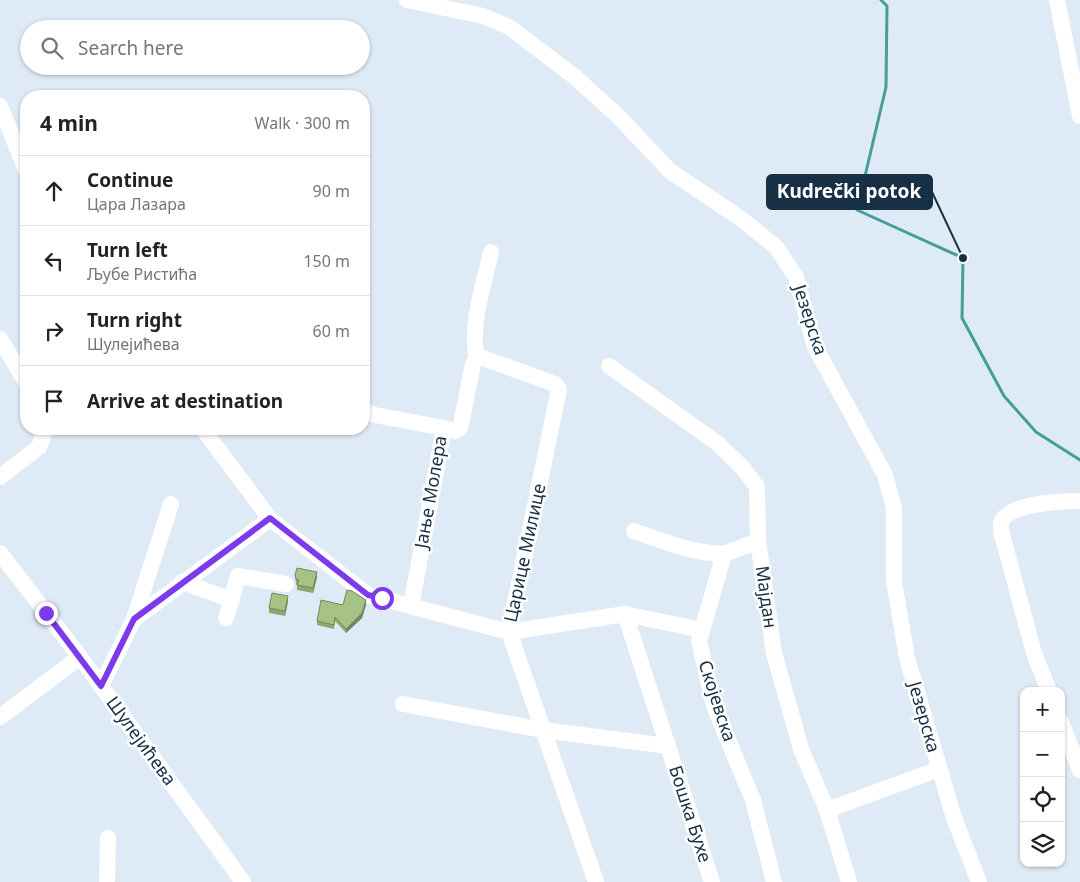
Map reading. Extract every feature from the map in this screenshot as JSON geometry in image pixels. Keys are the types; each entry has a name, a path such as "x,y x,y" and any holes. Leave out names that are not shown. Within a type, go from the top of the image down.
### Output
{"street":[{"name":"Језерска","path":"407,0 483,16 509,27 575,77 618,116 670,170 740,218 776,247 796,277 815,347 885,475 894,508 894,581 907,658 954,818 979,882"},
{"path":"1056,0 1080,116"},
{"path":"0,106 20,155"},
{"path":"444,428 455,431 459,429 477,358 474,347 475,329 491,252"},
{"path":"0,340 20,372"},
{"name":"Царице Милице","path":"477,358 483,358 555,384 559,389 508,632 596,882"},
{"name":"Мајдан","path":"611,367 717,443 743,468 757,487 758,541 774,653 801,749 827,810 848,882"},
{"name":"Јање Молера","path":"370,413 444,428 411,606"},
{"path":"0,477 39,448 44,435"},
{"path":"208,435 270,518 368,595 508,632 626,614 702,630"},
{"path":"1047,687 1034,653 1001,531 1001,523 1004,518 1016,509 1058,501 1080,501"},
{"path":"101,686 134,619 171,504"},
{"path":"134,619 270,518"},
{"path":"634,531 678,547 702,553 724,554 758,541"},
{"name":"Шулејићева","path":"0,554 80,657 243,882"},
{"name":"Скојевска","path":"724,554 698,640 714,706 753,800 774,882"},
{"path":"226,618 238,576 286,584"},
{"path":"182,582 232,600"},
{"name":"Бошка Бухе","path":"626,614 712,882"},
{"path":"0,717 80,657"},
{"name":"Бошка Бухе","path":"403,704 543,730 668,746"},
{"path":"1065,732 1080,770"},
{"path":"827,810 939,769"},
{"path":"107,882 108,838"}],"building":[{"path":"297,568 317,572 313,588 297,585 299,580 296,579 295,575"},
{"path":"347,590 366,600 362,613 346,629 335,617 334,625 317,621 321,600 343,605"},
{"path":"272,593 288,596 285,611 269,608"}],"waterway":[{"path":"881,0 887,6 886,87 857,210 963,258 962,318 1004,396 1036,432 1080,460"}],"place":[{"name":"Kudrečki potok","path":"963,258"}],"route":[{"path":"46,613 101,686 134,619 270,518 368,595 382,598"}]}
